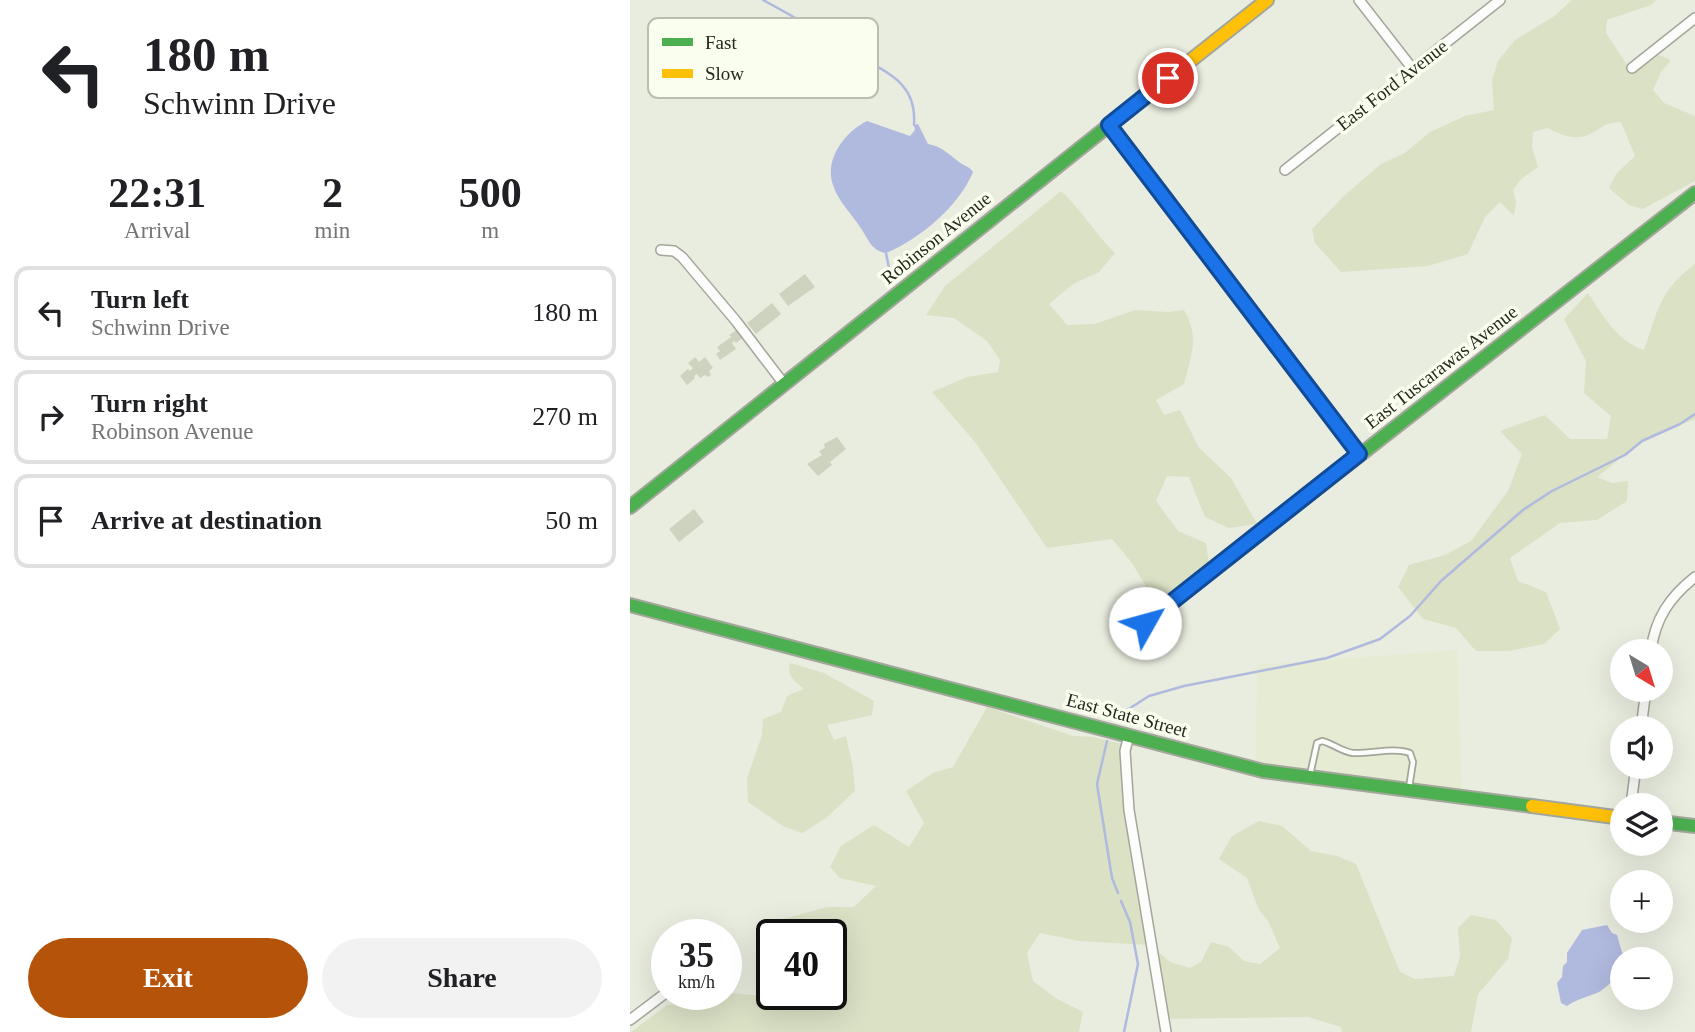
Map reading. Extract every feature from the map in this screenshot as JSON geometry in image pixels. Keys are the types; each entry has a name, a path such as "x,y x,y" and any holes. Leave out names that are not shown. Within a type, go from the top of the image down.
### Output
{"street":[{"name":"Robinson Avenue","path":"630,507 1267,0"},
{"path":"1359,0 1412,68"},
{"name":"East Ford Avenue","path":"1285,170 1500,0"},
{"path":"1632,68 1695,18"},
{"path":"1109,125 1359,454"},
{"name":"East Tuscarawas Avenue","path":"1145,623 1695,193"},
{"path":"661,250 674,251 682,257 784,384"},
{"path":"1654,639 1664,609 1677,592 1695,577"},
{"name":"East State Street","path":"630,605 1263,771 1610,815"},
{"path":"1129,735 1125,751 1129,810 1166,1032"},
{"path":"1673,823 1695,826"},
{"path":"630,1020 651,1004"}],"lane":[{"path":"1310,776 1317,743 1322,741 1350,753 1401,750 1410,753 1413,762 1409,789"}],"shaded area":[{"path":"1572,0 1656,0 1651,5 1607,20 1606,33 1633,74 1659,55 1671,60 1661,72 1653,90 1664,103 1695,116 1695,181 1643,209 1629,205 1609,188 1616,174 1635,156 1621,122 1607,124 1579,137 1557,133 1547,128 1533,132 1532,147 1538,167 1521,179 1513,190 1516,202 1514,216 1500,202 1485,217 1468,254 1428,266 1341,272 1315,243 1312,229 1345,195 1381,164 1405,153 1430,132 1465,116 1494,110 1492,80 1498,61 1515,40 1553,17"},
{"path":"1061,191 1115,253 1099,272 1073,284 1049,304 1067,325 1095,324 1135,310 1184,310 1192,329 1193,347 1184,384 1156,400 1164,415 1180,410 1199,448 1231,478 1257,524 1229,528 1205,517 1189,477 1167,476 1156,501 1178,531 1206,543 1209,564 1168,594 1148,590 1132,563 1112,539 1047,548 975,442 932,392 967,377 998,372 1000,360 987,341 954,318 926,315 945,286"},
{"path":"1695,264 1695,419 1642,441 1597,477 1612,483 1628,481 1627,501 1597,520 1560,523 1510,558 1518,581 1546,592 1560,629 1544,644 1509,651 1476,651 1456,628 1423,619 1398,587 1409,565 1445,555 1471,541 1508,491 1522,454 1500,431 1545,415 1570,439 1607,439 1611,416 1584,393 1586,361 1564,319 1588,293 1618,334 1644,350 1661,302 1674,283"},
{"path":"1457,650 1462,791 1256,762 1257,665"},
{"path":"790,663 824,673 874,701 872,715 827,725 834,740 846,736 855,791 826,818 802,833 783,826 748,802 747,779 762,735 763,719 781,712 787,696 804,689 790,675"},
{"path":"987,707 1073,736 1093,737 1126,745 1150,945 1079,941 1040,933 1027,953 1033,981 1057,999 1083,1012 1079,1032 631,1032 660,1010 742,1010 742,994 756,995 756,1010 847,1010 847,919 783,919 827,907 854,907 876,886 840,878 830,867 841,846 874,825 909,847 924,823 906,791 933,773 953,767"},
{"path":"1259,821 1282,826 1311,851 1337,856 1356,864 1400,972 1415,979 1454,976 1460,956 1458,928 1471,915 1496,920 1512,938 1508,959 1478,994 1471,1032 1342,1032 1341,1027 1308,1017 1163,1019 1150,945 1170,962 1190,968 1201,962 1211,942 1229,947 1244,961 1260,964 1280,948 1268,921 1259,910 1247,878 1219,859 1232,836"}],"water":[{"path":"867,121 910,136 915,130 914,125 918,124 928,144 941,149 973,172 958,197 937,220 912,239 886,253 877,250 870,243 838,196 831,175 831,166 838,147 851,132"},
{"path":"1607,925 1610,933 1617,935 1620,947 1610,947 1610,983 1599,992 1567,1006 1561,1003 1557,983 1567,962 1567,953 1582,930"}],"building":[{"path":"805,274 815,287 788,306 779,294"},
{"path":"772,303 781,314 756,334 747,323"},
{"path":"738,329 744,337 736,343 734,341 732,343 736,349 720,360 716,354 720,351 717,347"},
{"path":"695,357 699,362 705,357 713,368 709,371 711,375 700,378 697,374 687,385 680,376 693,368 688,363"},
{"path":"837,437 846,449 818,476 807,464 822,455 819,451 825,448 824,444"},
{"path":"694,509 704,522 679,542 669,529"}],"waterway":[{"path":"763,0 795,18"},
{"path":"878,67 905,89 913,109 914,125"},
{"path":"886,253 889,268"},
{"path":"1113,719 1149,696 1184,686 1327,658 1380,639 1410,616 1441,581 1523,510 1552,491 1625,455 1642,441 1680,424 1695,414"},
{"path":"1107,741 1097,784 1112,878 1118,893"},
{"path":"1121,901 1130,922 1138,964 1124,1032"}],"traffic: fast":[{"path":"630,507 1142,99"},
{"path":"1145,623 1695,193"},
{"path":"630,605 1263,771 1532,806"},
{"path":"1673,823 1695,826"}],"traffic: slow":[{"path":"1142,99 1267,0"},
{"path":"1532,806 1610,816"}],"route":[{"path":"1145,623 1359,454 1109,125 1168,78"}]}
